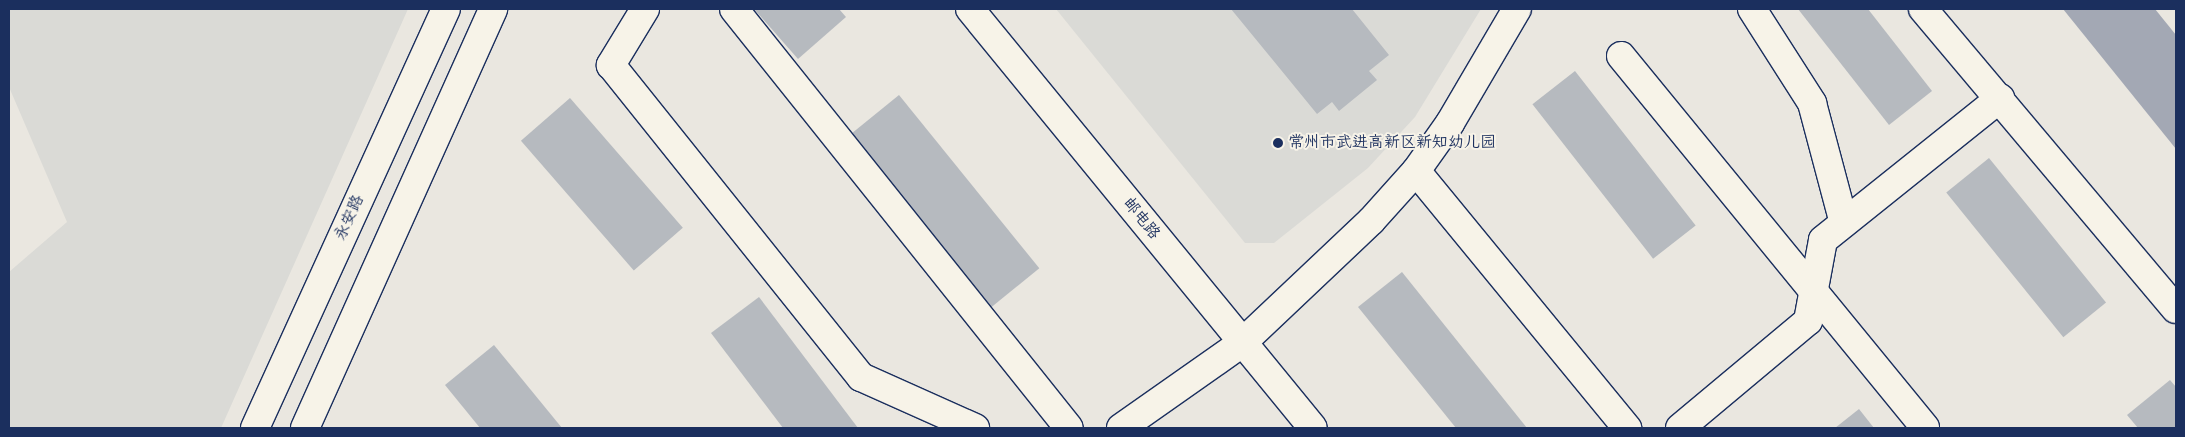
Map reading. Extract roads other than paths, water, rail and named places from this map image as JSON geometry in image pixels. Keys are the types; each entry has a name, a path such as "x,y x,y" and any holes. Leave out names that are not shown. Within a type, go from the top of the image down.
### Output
{"street":[{"name":"永安路","path":"255,428 446,9"},
{"path":"304,428 493,9"},
{"path":"645,9 611,65 862,377 975,428"},
{"path":"734,9 1069,428"},
{"name":"邮电路","path":"970,9 1313,428"},
{"path":"1121,428 1242,343 1372,221 1416,171 1450,123 1517,9"},
{"path":"1752,9 1812,103 1844,222"},
{"path":"1923,9 2176,309"},
{"path":"1621,56 1813,294 1925,428"},
{"path":"1680,428 1808,321 1822,240 2000,98"},
{"path":"1416,171 1627,428"}],"place":[{"name":"常州市武进高新区新知幼儿园","path":"1278,143"}]}
